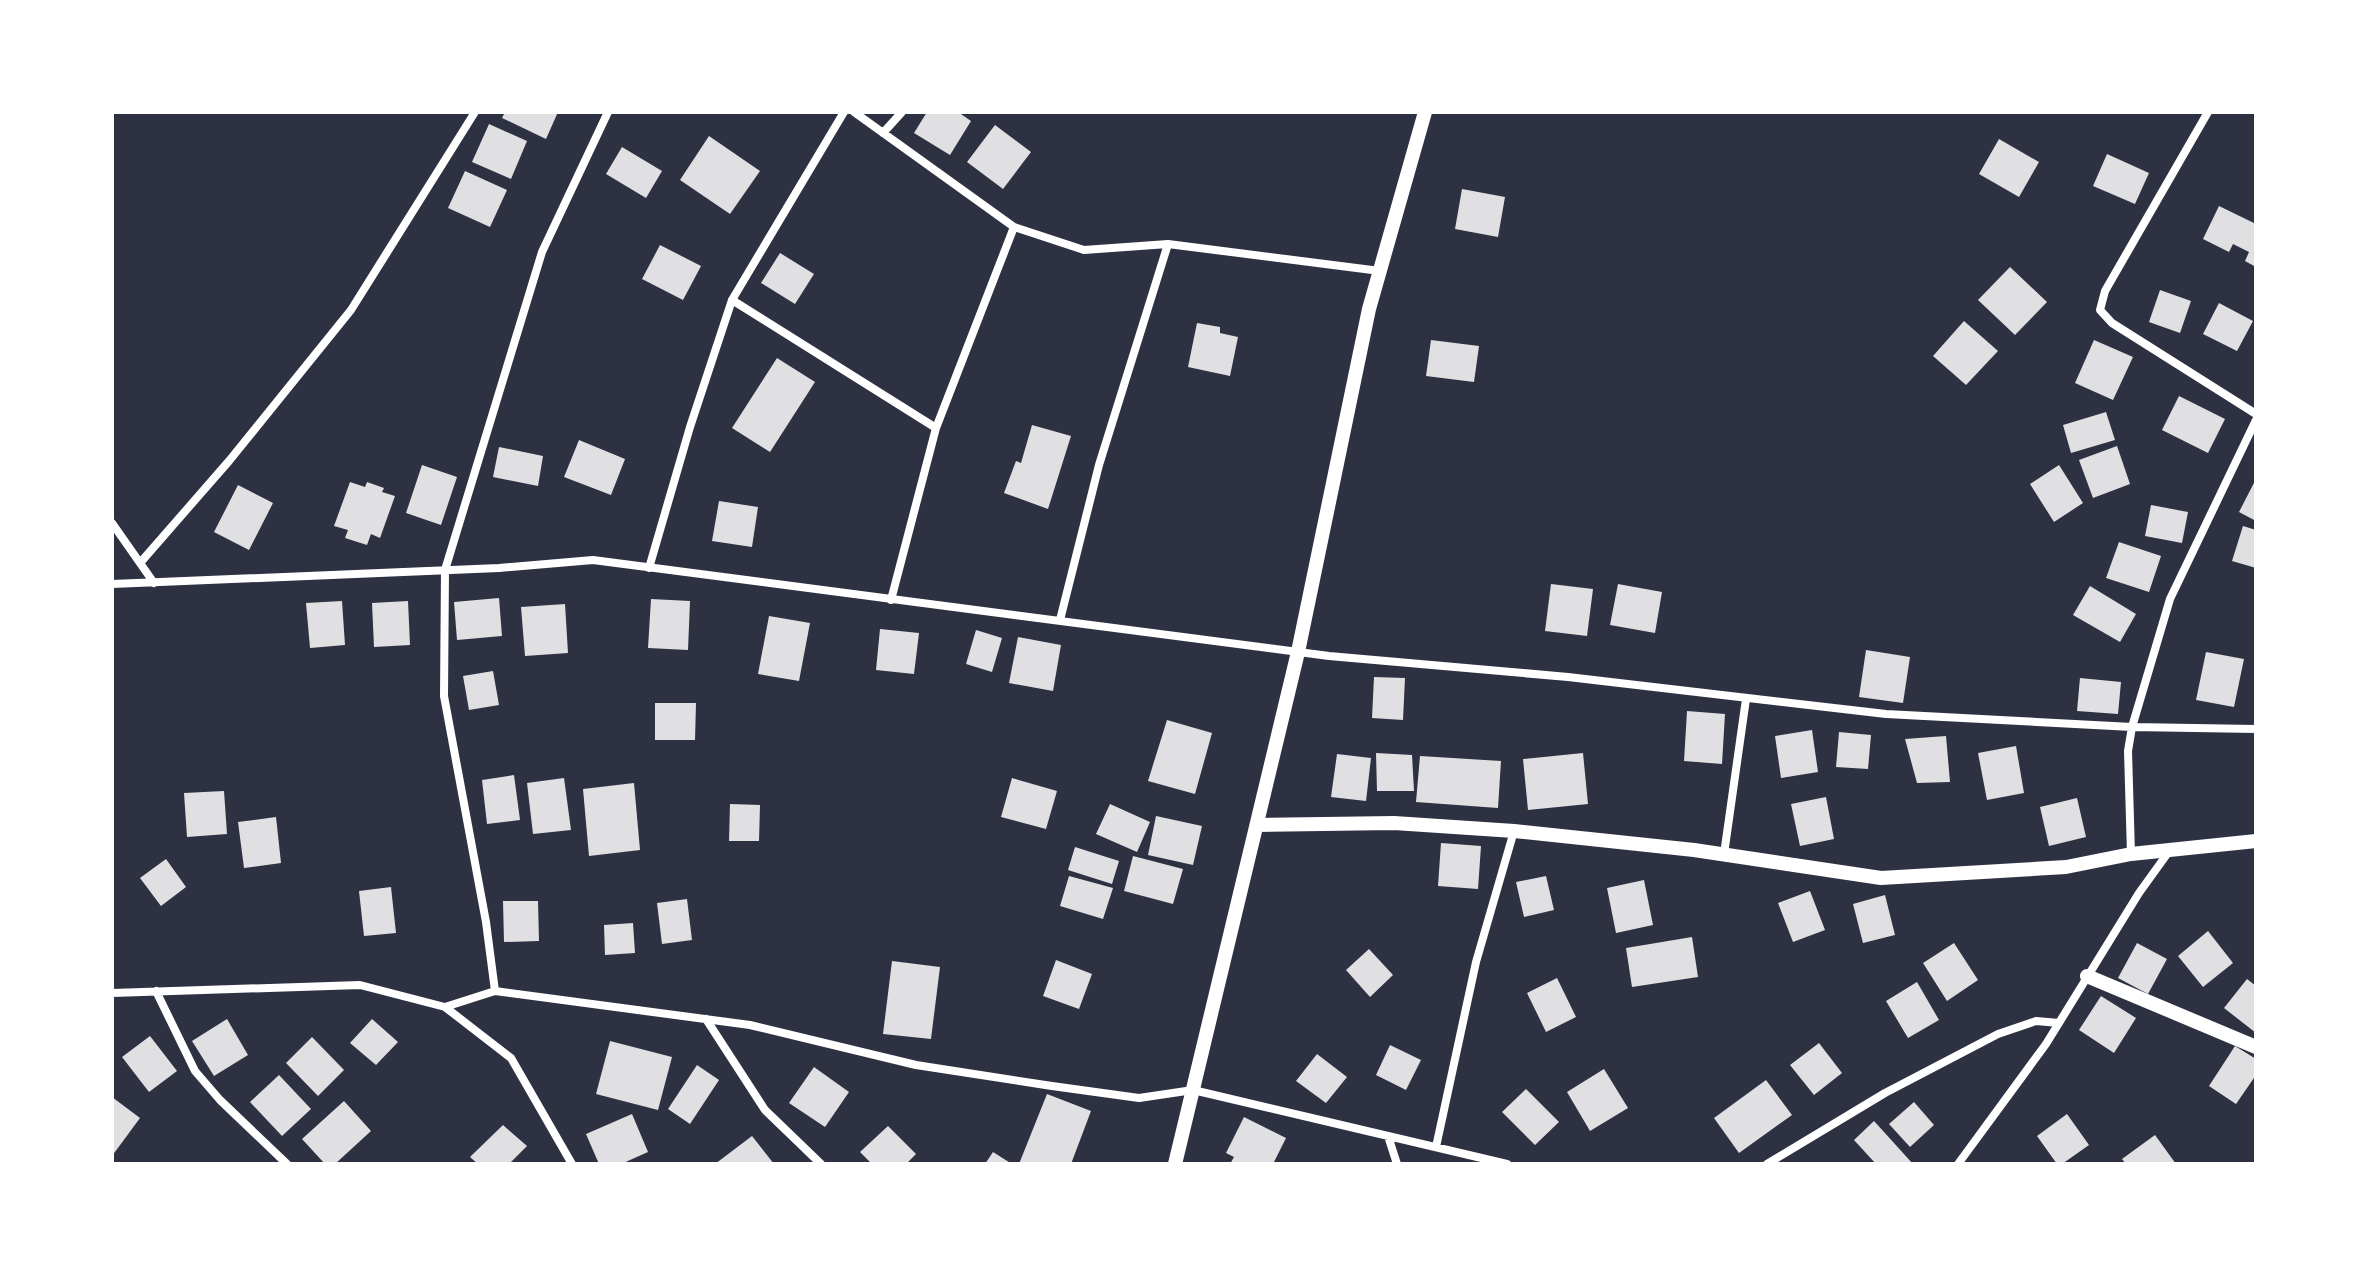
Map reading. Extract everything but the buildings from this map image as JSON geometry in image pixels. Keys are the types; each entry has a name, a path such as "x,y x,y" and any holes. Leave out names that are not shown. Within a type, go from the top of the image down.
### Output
{"street":[{"path":"140,563 229,461 351,310 475,112"},
{"path":"495,991 486,922 444,696 445,570 542,252 608,112"},
{"path":"649,568 690,427 732,300 844,112"},
{"path":"854,112 1014,227 1084,250 1168,244 1380,271"},
{"path":"883,133 902,112"},
{"path":"1175,1164 1298,652 1369,309 1425,112"},
{"path":"2208,112 2105,291 2100,310 2112,323 2256,414"},
{"path":"891,600 936,428 1014,227"},
{"path":"1060,620 1099,465 1168,244"},
{"path":"732,300 936,428"},
{"path":"2131,854 2128,751 2132,727 2170,599 2256,420"},
{"path":"112,523 154,583"},
{"path":"112,584 445,570 593,560 1298,652 1568,677 1886,714 2132,727 2256,729"},
{"path":"1724,854 1746,699"},
{"path":"1257,825 1394,823 1514,831 1724,854 1881,878 2066,867 2131,854 2256,841"},
{"path":"1436,1147 1476,962 1514,831"},
{"path":"1962,1162 2059,1023 2139,893 2170,850"},
{"path":"2087,976 2256,1047"},
{"path":"112,993 360,985 445,1007 511,1058 572,1164"},
{"path":"156,991 195,1071 220,1100 287,1164"},
{"path":"445,1007 495,991 750,1025 916,1065 1037,1084 1139,1098 1193,1090 1507,1164"},
{"path":"706,1019 765,1110 821,1164"},
{"path":"1767,1164 1885,1093 1998,1034 2036,1021 2059,1023"},
{"path":"1388,1136 1397,1164"}]}
